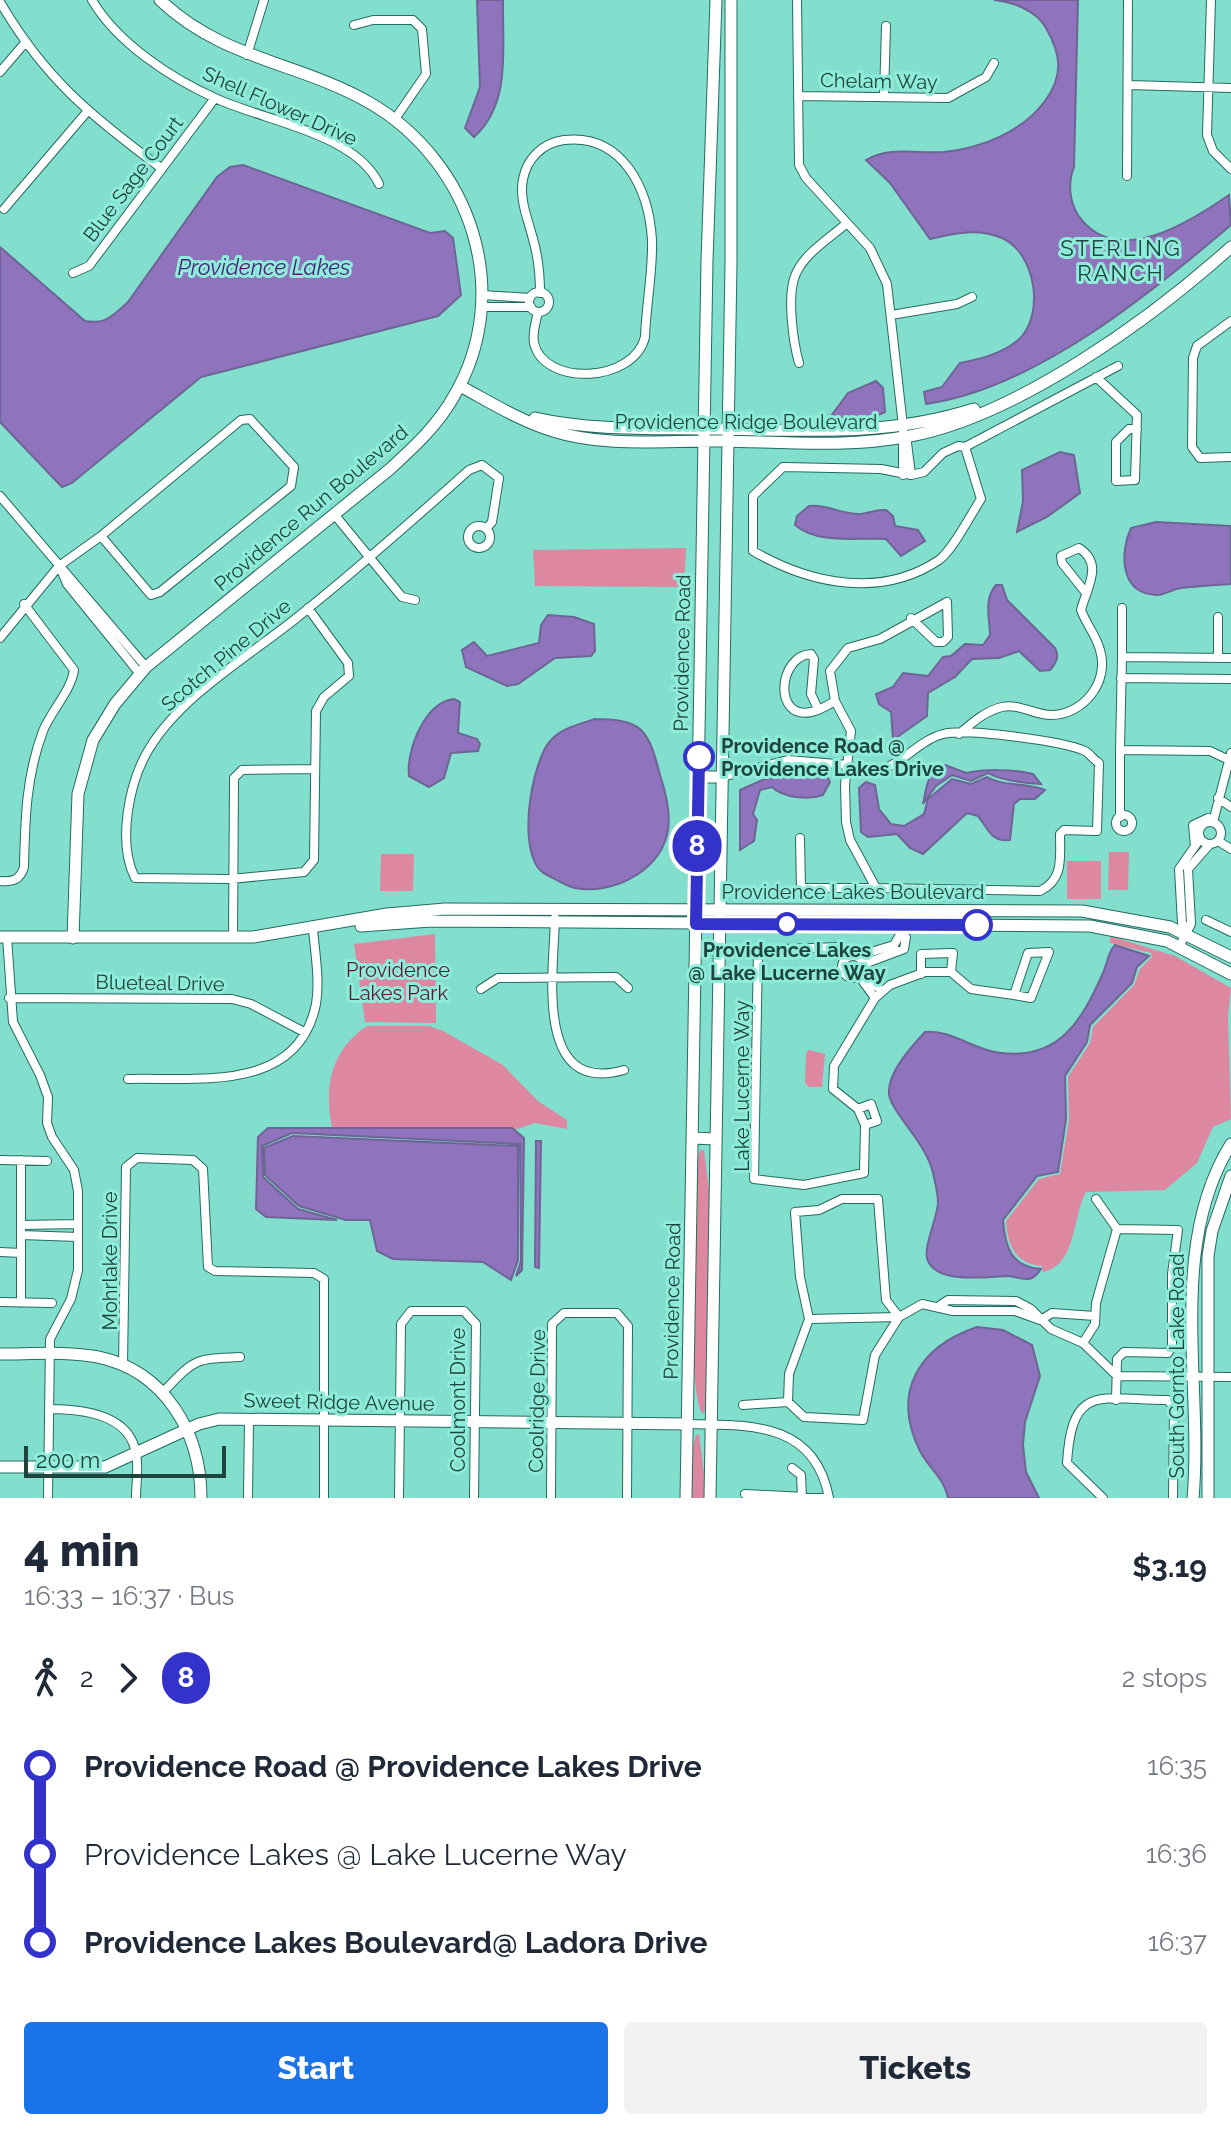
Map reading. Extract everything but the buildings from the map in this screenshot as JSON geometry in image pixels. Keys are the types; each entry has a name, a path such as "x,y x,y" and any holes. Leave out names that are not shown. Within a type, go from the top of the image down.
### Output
{"street":[{"name":"Shell Flower Drive","path":"92,0 132,44 170,73 215,98 350,149 372,170 379,184"},
{"name":"Providence Run Boulevard","path":"73,938 74,823 81,775 103,722 143,671 422,439 460,386 474,351 482,301 476,240 460,195 432,153 395,119 349,93 247,55 197,31 160,0"},
{"name":"Providence Road","path":"686,1498 704,435 716,0"},
{"name":"Providence Road","path":"710,1498 728,435 731,0"},
{"path":"797,0 799,165 806,178 870,248 881,267 891,315 907,475"},
{"path":"1127,176 1128,0"},
{"path":"1211,0 1207,135 1213,151 1231,169"},
{"path":"247,55 262,1"},
{"path":"0,2 24,44 86,113 161,168"},
{"path":"354,25 373,20 413,20 422,29 426,74 395,119"},
{"path":"884,97 886,26"},
{"path":"0,72 24,44"},
{"name":"Chelam Way","path":"798,96 948,98 986,77 994,63"},
{"path":"714,83 729,83"},
{"path":"1129,85 1231,88"},
{"name":"Blue Sage Court","path":"73,273 89,266 215,98"},
{"path":"4,209 86,113"},
{"path":"562,140 579,140 608,148 628,164 636,178 651,233 645,337 641,351 624,367 607,372 584,373 555,366 544,361 534,342 533,306 540,293 536,249 522,197 525,170 542,149 562,140"},
{"path":"799,363 792,341 794,277 808,256 847,223"},
{"name":"Providence Ridge Boulevard","path":"460,386 554,432 585,438 842,432 904,434 1028,389 1120,333 1231,247"},
{"path":"482,301 546,309 549,304 546,295 540,293"},
{"path":"891,315 957,304 972,297"},
{"path":"1231,321 1197,346 1193,358 1192,447 1200,458 1231,457"},
{"path":"965,447 981,499 942,558 900,579 839,584 803,575 753,551 753,496 783,467 881,469 907,475 924,472 943,453 965,447 1118,366"},
{"path":"1096,377 1137,415 1137,429 1135,480 1116,481 1116,442 1129,429 1137,429"},
{"path":"0,638 24,604 59,566 101,536 241,420 255,422 294,467 291,486 155,595 143,590 101,536"},
{"name":"Scotch Pine Drive","path":"308,608 348,663 349,676 324,697 316,711 314,860 304,872 231,879 135,878 127,862 130,805 137,776 149,749 184,707 369,559 469,470 482,465 499,478 492,522 486,529"},
{"path":"0,496 59,566 73,577 143,671"},
{"path":"334,514 402,597 415,600"},
{"path":"959,734 976,719 1000,707 1067,714 1090,697 1103,665 1094,632 1081,610 1094,575 1093,564 1089,555 1079,548 1061,556 1062,563 1086,593"},
{"path":"876,888 848,831 844,805 851,731 835,701 830,671 848,648 880,639 911,618 947,602 948,637 943,642 936,642 911,618"},
{"path":"0,881 12,882 21,876 24,867 25,801 35,757 44,729 74,670 24,604"},
{"path":"1120,817 1122,608"},
{"path":"1218,617 1218,658"},
{"path":"818,709 811,694 814,659 808,653 795,659 783,688 785,700 795,710 809,713 818,709 835,701"},
{"path":"1122,657 1231,658"},
{"path":"1121,678 1231,679"},
{"path":"699,777 722,777 788,760 848,765 856,770 891,769 942,734 1036,740 1086,752 1099,763 1097,831 1064,830 1060,834 1059,873 1048,887 1040,891 801,888 800,838"},
{"path":"1120,750 1210,751 1229,756 1214,817 1221,829 1214,843 1188,869 1191,924 1179,947"},
{"path":"233,938 234,778 242,770 313,769"},
{"path":"1218,798 1231,807"},
{"path":"1185,931 1179,869 1198,842 1201,826 1214,817"},
{"path":"1198,842 1231,848"},
{"path":"555,909 554,1026 570,1059 590,1073 604,1076 624,1070"},
{"name":"Providence Lakes Boulevard","path":"4,937 233,938 430,910 1082,911 1151,921 1185,931 1231,957"},
{"path":"856,964 894,945 902,928 903,911"},
{"path":"1206,920 1231,932"},
{"name":"Providence Lakes Boulevard","path":"318,928 420,921 902,928 1090,926 1143,934 1179,947 1231,974"},
{"path":"128,1079 255,1074 281,1061 312,1017 318,986 318,928"},
{"path":"4,937 13,1022 48,1097 47,1123 52,1137 74,1170 78,1270 71,1299 51,1335 48,1498"},
{"name":"Lake Lucerne Way","path":"840,947 856,964 879,994 834,1066 833,1089 845,1102 858,1109 865,1125 864,1173 804,1185 754,1179 758,950 840,947"},
{"path":"879,994 921,974 951,972 971,989 1031,998 1049,952 1028,953 1014,995"},
{"path":"921,974 921,954 953,953 951,972"},
{"path":"481,989 498,978 554,976 616,977 628,988"},
{"name":"Blueteal Drive","path":"9,998 232,999 251,1004 304,1032"},
{"path":"858,1109 871,1104 877,1121 865,1125"},
{"path":"692,1138 716,1139"},
{"name":"South Gornto Lake Road","path":"1193,1498 1196,1241 1208,1194 1231,1144"},
{"name":"Mohrlake Drive","path":"123,1365 126,1167 137,1158 193,1160 203,1169 208,1267 215,1271 314,1273 324,1279 324,1420"},
{"path":"0,1160 47,1161"},
{"path":"21,1160 21,1303"},
{"name":"South Gornto Lake Road","path":"1208,1498 1208,1256 1220,1203 1231,1176"},
{"path":"788,1402 789,1374 809,1319 800,1277 795,1212 819,1210 842,1199 878,1199 886,1300 899,1317"},
{"path":"1083,1343 1095,1324 1117,1229 1096,1199"},
{"path":"21,1230 78,1224"},
{"path":"53,1225 53,1236"},
{"path":"1116,1400 1117,1359 1124,1352 1168,1353 1172,1346 1172,1274 1178,1230 1117,1229"},
{"path":"21,1230 78,1237"},
{"path":"0,1252 21,1253"},
{"path":"986,1299 986,1310"},
{"path":"939,1306 948,1300 1016,1301 1051,1329 1083,1343 1117,1376 1231,1377"},
{"path":"0,1302 52,1303"},
{"path":"809,1319 899,1317 922,1304 953,1311 1015,1311 1041,1320"},
{"name":"Coolmont Drive","path":"399,1498 401,1324 404,1316 411,1311 464,1311 476,1324 474,1498"},
{"name":"Coolridge Drive","path":"551,1498 552,1324 557,1316 564,1313 617,1313 628,1326 627,1498"},
{"path":"1041,1320 1052,1313 1095,1316"},
{"path":"743,1405 788,1402 804,1417 863,1420 875,1355 899,1317"},
{"path":"0,1354 90,1356 123,1365 163,1392 188,1429 198,1459 201,1498"},
{"path":"163,1392 190,1363 202,1359 240,1357"},
{"path":"1103,1498 1070,1469 1069,1434 1081,1406 1116,1400 1168,1400 1173,1403 1173,1498"},
{"path":"49,1409 99,1414 124,1432 136,1454 136,1498"},
{"path":"248,1498 249,1419"},
{"path":"324,1420 324,1498"},
{"name":"Sweet Ridge Avenue","path":"0,1467 105,1467 210,1421 688,1424"},
{"path":"688,1424 769,1429 791,1437 823,1469 827,1498 745,1494"},
{"path":"792,1468 801,1475 802,1497"}],"green space":[{"path":"686,548 684,587 535,586 533,550"},
{"path":"1109,852 1129,852 1128,890 1108,890"},
{"path":"381,854 414,854 413,891 380,891"},
{"path":"1067,861 1101,861 1101,899 1067,899"},
{"name":"Providence Lakes Park","path":"435,934 436,1023 365,1022 354,944"},
{"path":"1110,936 1175,956 1231,988 1228,1016 1231,1119 1213,1127 1197,1163 1165,1190 1086,1192 1068,1250 1054,1268 1043,1272 1042,1266 1025,1261 1015,1252 1006,1221 1039,1179 1060,1174 1069,1120 1068,1077 1090,1043 1093,1027 1134,985 1140,969 1152,957 1151,953 1110,943"},
{"path":"367,1026 429,1026 443,1031 503,1065 538,1101 567,1120 567,1129 535,1123 514,1130 332,1128 329,1098 333,1071 345,1047"},
{"path":"809,1050 825,1054 822,1087 809,1087 805,1083 806,1053"},
{"path":"700,1150 704,1150 712,1215 706,1407 703,1414 698,1400 693,1339 696,1169"},
{"path":"699,1434 707,1498 690,1498 692,1450"}],"water":[{"path":"477,0 503,0 503,55 500,91 494,108 474,137 465,128 480,87"},
{"path":"994,0 1078,0 1074,167 1070,191 1078,215 1094,231 1112,239 1132,240 1153,236 1174,228 1229,195 1231,225 1127,308 1049,359 967,395 926,404 924,392 942,387 960,363 997,353 1017,341 1032,317 1033,286 1023,257 1002,238 975,232 930,239 890,183 866,160 885,153 944,152 973,147 1013,130 1045,101 1058,74 1057,56 1051,38 1042,22 1030,12"},
{"name":"Providence Lakes","path":"243,165 430,233 445,231 453,238 461,295 438,316 201,377 72,483 62,487 0,422 0,247 85,321 104,320 128,302 217,177 230,167"},
{"path":"876,381 883,388 885,412 858,418 831,416 848,393"},
{"path":"1060,452 1074,455 1080,493 1047,517 1017,532 1023,501 1022,470"},
{"path":"809,506 854,514 886,510 893,516 895,526 918,530 925,541 901,556 886,539 838,539 815,535 795,525 797,516"},
{"path":"1156,522 1231,526 1231,584 1181,588 1157,595 1135,587 1129,580 1124,559 1127,538 1131,528"},
{"path":"996,585 1002,585 1007,600 1055,648 1057,657 1054,665 1050,670 1040,671 1019,651 999,658 972,659 955,677 928,693 927,716 893,740 891,712 879,704 876,694 893,687 903,673 928,676 943,657 951,656 965,644 983,645 990,635 988,603"},
{"path":"548,615 574,617 594,624 595,651 591,656 555,658 518,684 507,686 466,667 462,650 474,642 487,656 539,643 541,625"},
{"path":"454,699 460,702 458,733 477,739 480,744 478,751 451,753 444,778 429,787 409,776 414,741 434,709"},
{"path":"595,719 626,722 645,734 664,789 669,820 662,848 643,870 603,888 575,888 547,875 537,866 528,831 529,810 537,768 551,740 566,729"},
{"path":"945,765 966,773 999,770 1025,772 1033,774 1041,784 1006,780 988,773 971,781 952,775 936,786 923,804 931,776"},
{"path":"816,773 827,776 830,782 823,795 796,797 772,787 760,790 753,814 757,820 754,841 740,850 740,790 765,779"},
{"path":"987,777 1045,790 1035,799 1020,799 1014,804 1010,840 994,837 978,816 967,813 923,854 910,848 897,834 868,837 861,832 859,788 866,782 875,785 879,809 891,824 904,826 924,814 928,799 952,779 971,784"},
{"path":"1115,945 1149,956 1137,967 1132,983 1090,1025 1087,1042 1065,1076 1066,1119 1058,1172 1037,1176 1003,1220 1008,1247 1016,1260 1041,1269 1027,1279 1009,1276 965,1278 934,1269 927,1256 938,1203 935,1180 924,1150 891,1102 889,1086 896,1069 925,1032 945,1034 1001,1053 1021,1054 1054,1043 1077,1021"},
{"path":"268,1128 512,1128 524,1138 522,1270 516,1276 521,1261 520,1144 292,1133 262,1146 263,1177 298,1209 337,1220 266,1217 256,1209 258,1137"},
{"path":"293,1136 518,1146 518,1260 511,1280 483,1262 393,1259 377,1251 370,1220 346,1220 299,1206 265,1175 264,1148"},
{"path":"536,1141 541,1141 539,1268 535,1267"},
{"path":"977,1327 1003,1330 1032,1345 1040,1376 1025,1422 1023,1445 1026,1472 1039,1498 948,1498 943,1484 920,1451 912,1430 908,1410 910,1392 925,1360 956,1336"}],"bus line":[{"name":"8","path":"699,757 696,924 977,925"}],"place":[{"name":"Providence Road @ Providence Lakes Drive","path":"699,757"},
{"name":"Providence Lakes @ Lake Lucerne Way","path":"787,924"}],"district":[{"name":"STERLING RANCH","path":"1121,260"}]}
